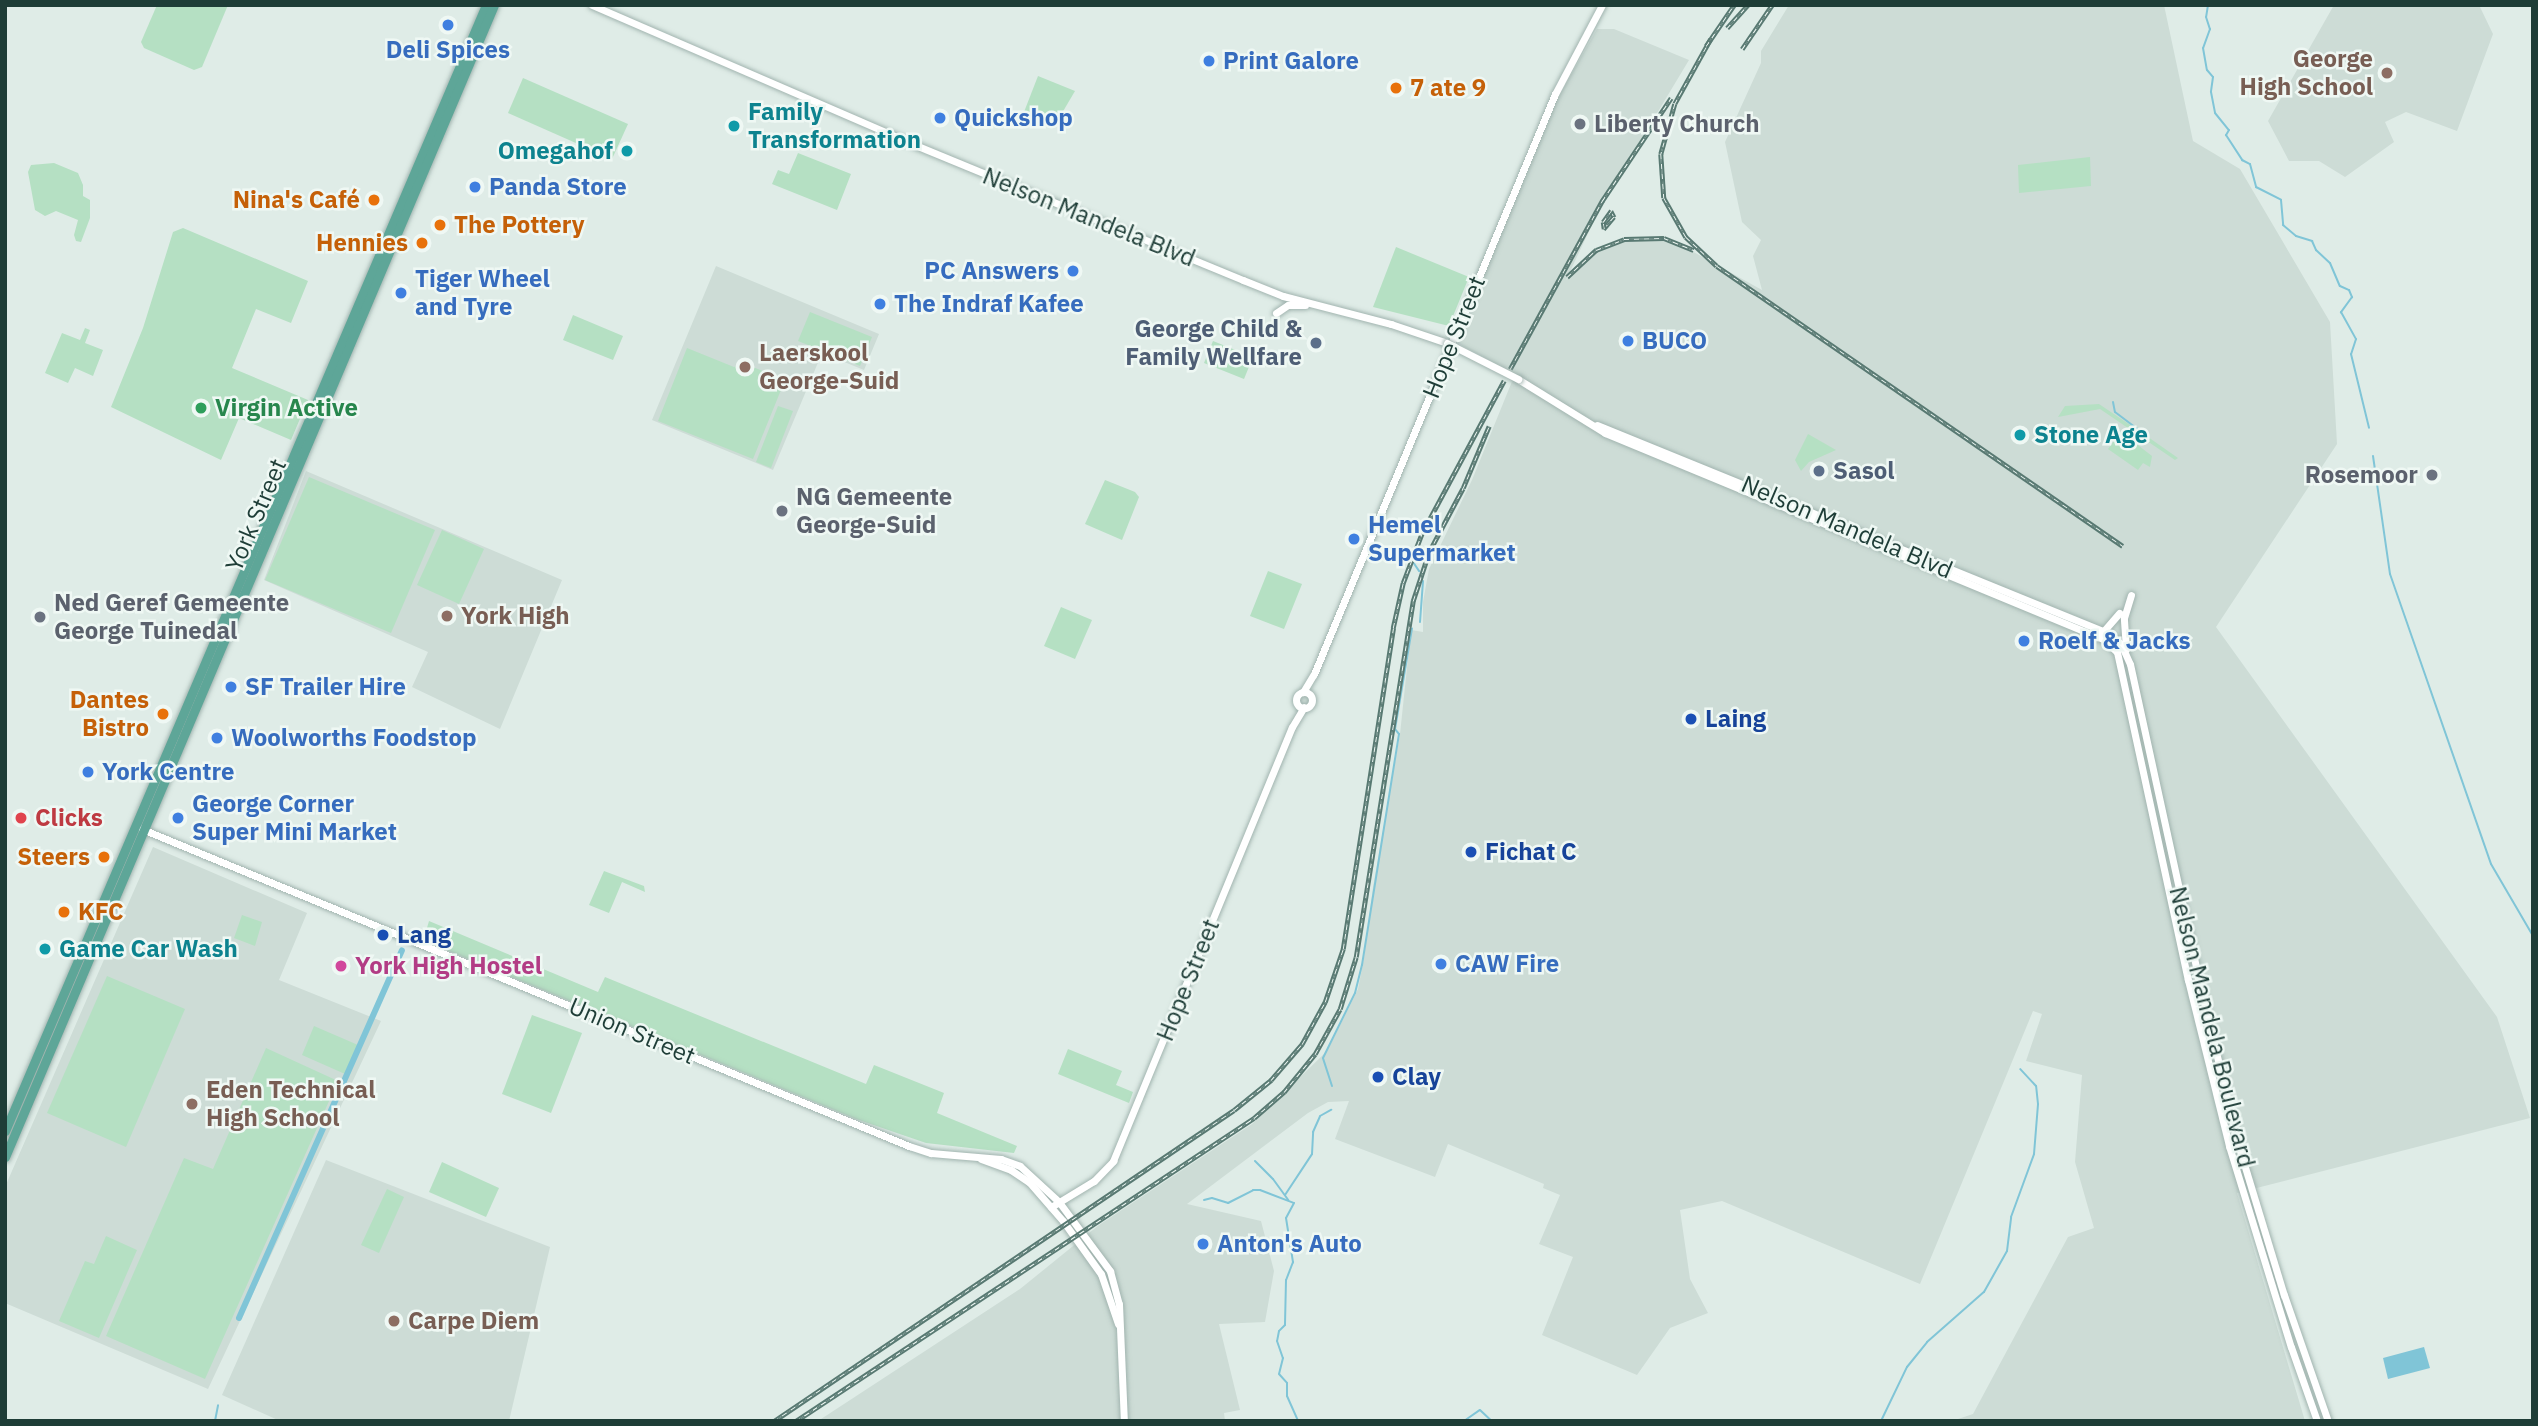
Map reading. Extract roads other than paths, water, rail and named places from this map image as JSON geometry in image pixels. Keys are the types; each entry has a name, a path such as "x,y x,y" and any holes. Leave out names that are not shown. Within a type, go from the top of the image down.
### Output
{"main road":[{"name":"York Street","path":"5,1157 138,828 486,5"},
{"name":"York Street","path":"5,1131 494,5"}],"street":[{"name":"Nelson Mandela Blvd","path":"592,5 998,180 1273,292 1391,324 1447,343 1509,374 1605,433 2103,635"},
{"name":"Hope Street","path":"1306,693 1555,94 1602,5"},
{"path":"1276,313 1288,304 1316,305"},
{"name":"Nelson Mandela Boulevard","path":"2131,595 2123,627 2128,655 2238,1144 2284,1295 2328,1421"},
{"path":"2103,635 2121,644 2128,655"},
{"name":"Nelson Mandela Boulevard","path":"2103,635 2117,652 2121,663 2188,980 2229,1146 2284,1325 2318,1421"},
{"path":"1306,693 1310,704 1300,705 1298,695 1306,693"},
{"name":"Hope Street","path":"1051,1207 1094,1181 1113,1161 1300,705"},
{"path":"2136,738 2145,736"},
{"path":"2146,783 2155,780"},
{"name":"Union Street","path":"138,828 909,1146 931,1153 1001,1159 1020,1166 1059,1202 1110,1271 1117,1290 1120,1331"},
{"name":"Union Street","path":"978,1158 1017,1174 1051,1207 1088,1255 1105,1284 1120,1331"},
{"path":"1120,1331 1124,1421"}],"water":[{"path":"2424,1347 2430,1368 2388,1379 2383,1358"}],"waterway":[{"path":"2208,5 2206,17 2210,29 2203,48 2207,70 2213,77 2211,92 2215,113 2229,130 2226,135 2242,160 2250,164 2256,187 2281,200 2283,225 2296,236 2312,241 2316,250 2330,263 2340,286 2349,290 2352,297 2341,312 2356,339 2351,354 2369,428"},
{"path":"2113,402 2115,412 2148,437"},
{"path":"2373,456 2390,574 2491,864 2533,936"},
{"path":"1404,558 1409,559"},
{"path":"1413,562 1419,571"},
{"path":"1420,622 1423,581"},
{"path":"1332,1086 1323,1058 1355,993 1362,965 1399,734 1395,729 1412,628"},
{"path":"239,1318 402,951"},
{"path":"1881,1421 1907,1367 1927,1342 1984,1292 2007,1251 2011,1217 2034,1154 2038,1104 2036,1086 2020,1069"},
{"path":"1285,1195 1312,1154 1313,1132 1320,1116 1331,1110"},
{"path":"1255,1161 1273,1179 1288,1200"},
{"path":"1204,1200 1212,1198 1228,1203 1253,1190 1260,1190 1294,1203 1286,1218 1293,1262 1286,1280 1285,1325 1279,1331 1277,1341 1283,1358 1279,1374 1287,1383 1287,1396 1298,1421"},
{"path":"215,1421 218,1405"},
{"path":"1464,1421 1480,1410 1492,1421"},
{"path":"1395,1421 1409,1421"}],"railway":[{"path":"1706,46 1734,5"},
{"path":"1727,28 1748,5"},
{"path":"1742,49 1772,5"},
{"path":"1711,39 1675,104 1661,154 1664,198 1686,237 1717,266 2123,546"},
{"path":"1510,369 1602,201 1671,98"},
{"path":"1611,211 1614,217 1604,229 1603,222 1611,211"},
{"path":"1567,277 1596,250 1624,239 1664,238 1694,250"},
{"path":"774,1421 1234,1110 1271,1080 1302,1044 1325,1002 1343,949 1393,628 1403,583 1422,533 1504,381"},
{"path":"796,1421 1254,1118 1284,1092 1315,1054 1340,1009 1356,957 1413,601 1429,552 1463,488 1489,426"}],"place":[{"name":"Deli Spices","path":"448,25"},
{"name":"Print Galore","path":"1209,61"},
{"name":"George High School","path":"2387,73"},
{"name":"7 ate 9","path":"1396,88"},
{"name":"Quickshop","path":"940,118"},
{"name":"Liberty Church","path":"1580,124"},
{"name":"Family Transformation","path":"734,126"},
{"name":"Omegahof","path":"627,151"},
{"name":"Panda Store","path":"475,187"},
{"name":"Nina's Café","path":"374,200"},
{"name":"The Pottery","path":"440,225"},
{"name":"Hennies","path":"422,243"},
{"name":"PC Answers","path":"1073,271"},
{"name":"Tiger Wheel and Tyre","path":"401,293"},
{"name":"The Indraf Kafee","path":"880,304"},
{"name":"BUCO","path":"1628,341"},
{"name":"George Child & Family Wellfare","path":"1316,343"},
{"name":"Laerskool George-Suid","path":"745,367"},
{"name":"Virgin Active","path":"201,408"},
{"name":"Stone Age","path":"2020,435"},
{"name":"Sasol","path":"1819,471"},
{"name":"Rosemoor","path":"2432,475"},
{"name":"NG Gemeente George-Suid","path":"782,511"},
{"name":"Hemel Supermarket","path":"1354,539"},
{"name":"York High","path":"447,616"},
{"name":"Ned Geref Gemeente George Tuinedal","path":"40,617"},
{"name":"Roelf & Jacks","path":"2024,641"},
{"name":"SF Trailer Hire","path":"231,687"},
{"name":"Dantes Bistro","path":"163,714"},
{"name":"Laing","path":"1691,719"},
{"name":"Woolworths Foodstop","path":"217,738"},
{"name":"York Centre","path":"88,772"},
{"name":"Clicks","path":"21,818"},
{"name":"George Corner Super Mini Market","path":"178,818"},
{"name":"Fichat C","path":"1471,852"},
{"name":"Steers","path":"104,857"},
{"name":"KFC","path":"64,912"},
{"name":"Lang","path":"383,935"},
{"name":"Game Car Wash","path":"45,949"},
{"name":"CAW Fire","path":"1441,964"},
{"name":"York High Hostel","path":"341,966"},
{"name":"Clay","path":"1378,1077"},
{"name":"Eden Technical High School","path":"192,1104"},
{"name":"Anton's Auto","path":"1203,1244"},
{"name":"Carpe Diem","path":"394,1321"}]}
